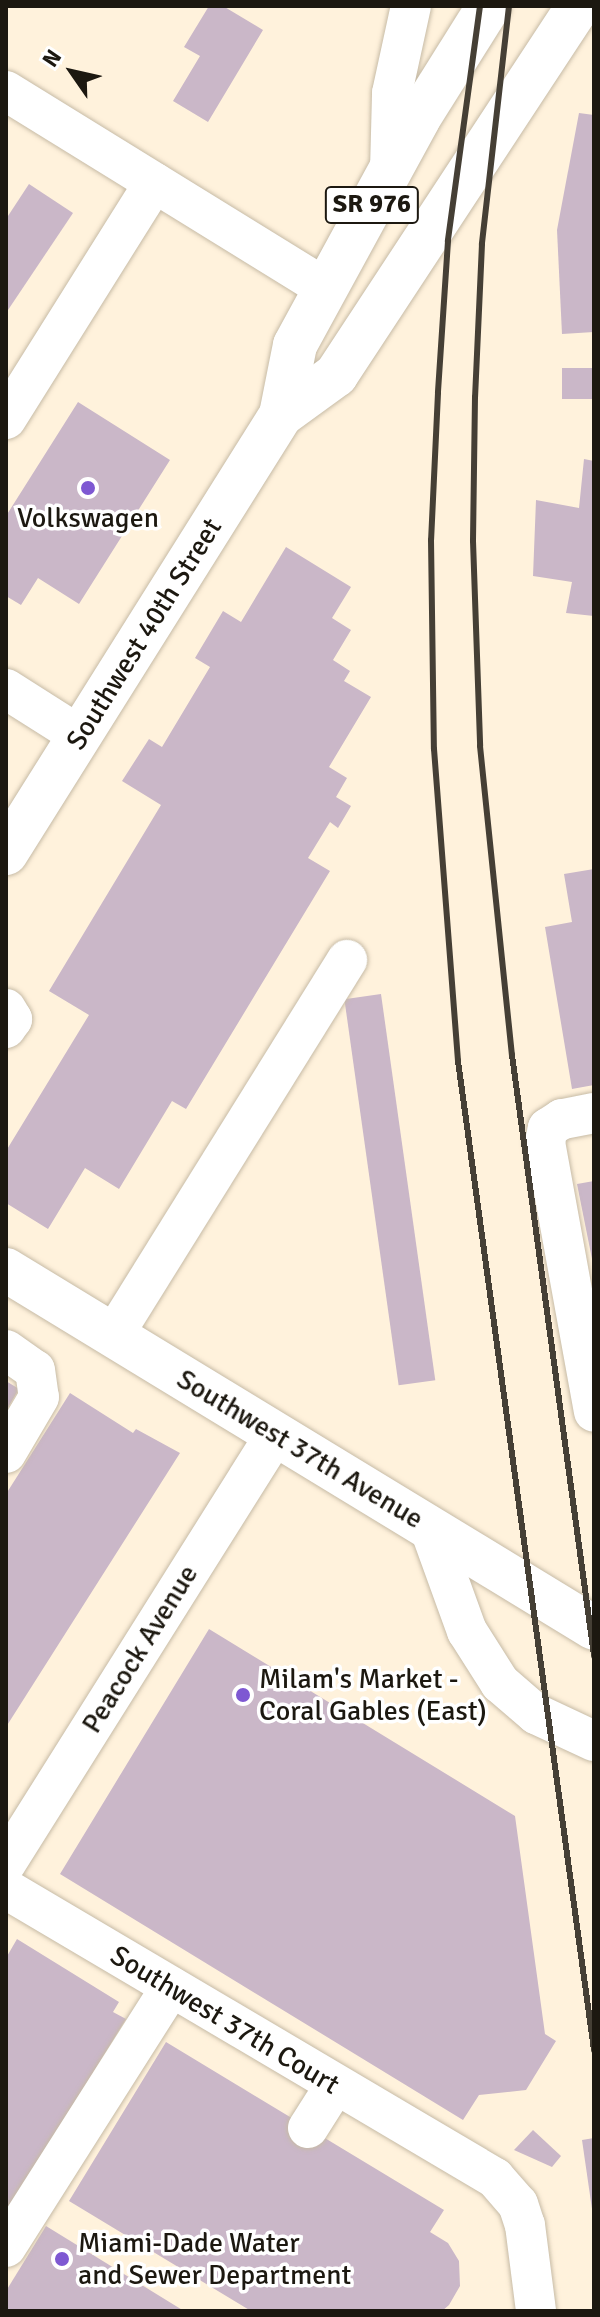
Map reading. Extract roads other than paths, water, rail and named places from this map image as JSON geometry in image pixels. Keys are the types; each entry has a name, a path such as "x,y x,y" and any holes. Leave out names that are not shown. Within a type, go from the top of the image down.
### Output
{"main road":[{"name":"Southwest 40th Street","path":"6,853 281,415 295,345 390,171 489,6"},
{"name":"Southwest 40th Street","path":"281,415 336,375 578,6"},
{"name":"Southwest 37th Avenue","path":"6,1270 594,1628"}],"street":[{"path":"390,171 392,93 411,6"},
{"path":"6,91 327,289"},
{"path":"6,419 154,183"},
{"path":"6,689 80,736"},
{"path":"113,1336 347,960"},
{"path":"6,1009 12,1019 6,1028"},
{"path":"594,1113 562,1119 548,1128 545,1142 594,1412"},
{"path":"6,1350 35,1370 39,1397 6,1453"},
{"name":"Peacock Avenue","path":"6,1863 275,1435"},
{"path":"430,1529 467,1631 500,1683 536,1714 594,1741"},
{"name":"Southwest 37th Court","path":"6,1889 334,2087 495,2178 518,2204 536,2311"},
{"path":"6,2247 171,1987"},
{"path":"308,2128 334,2087"}],"railway":[{"path":"480,6 448,241 438,393 431,540 434,749 458,1061 594,2050"},
{"path":"509,6 482,244 475,397 473,541 480,746 512,1055 594,1655"}],"place":[{"name":"Volkswagen","path":"88,488"},
{"name":"Milam's Market - Coral Gables (East)","path":"243,1695"},
{"name":"Miami-Dade Water and Sewer Department","path":"62,2259"}]}
